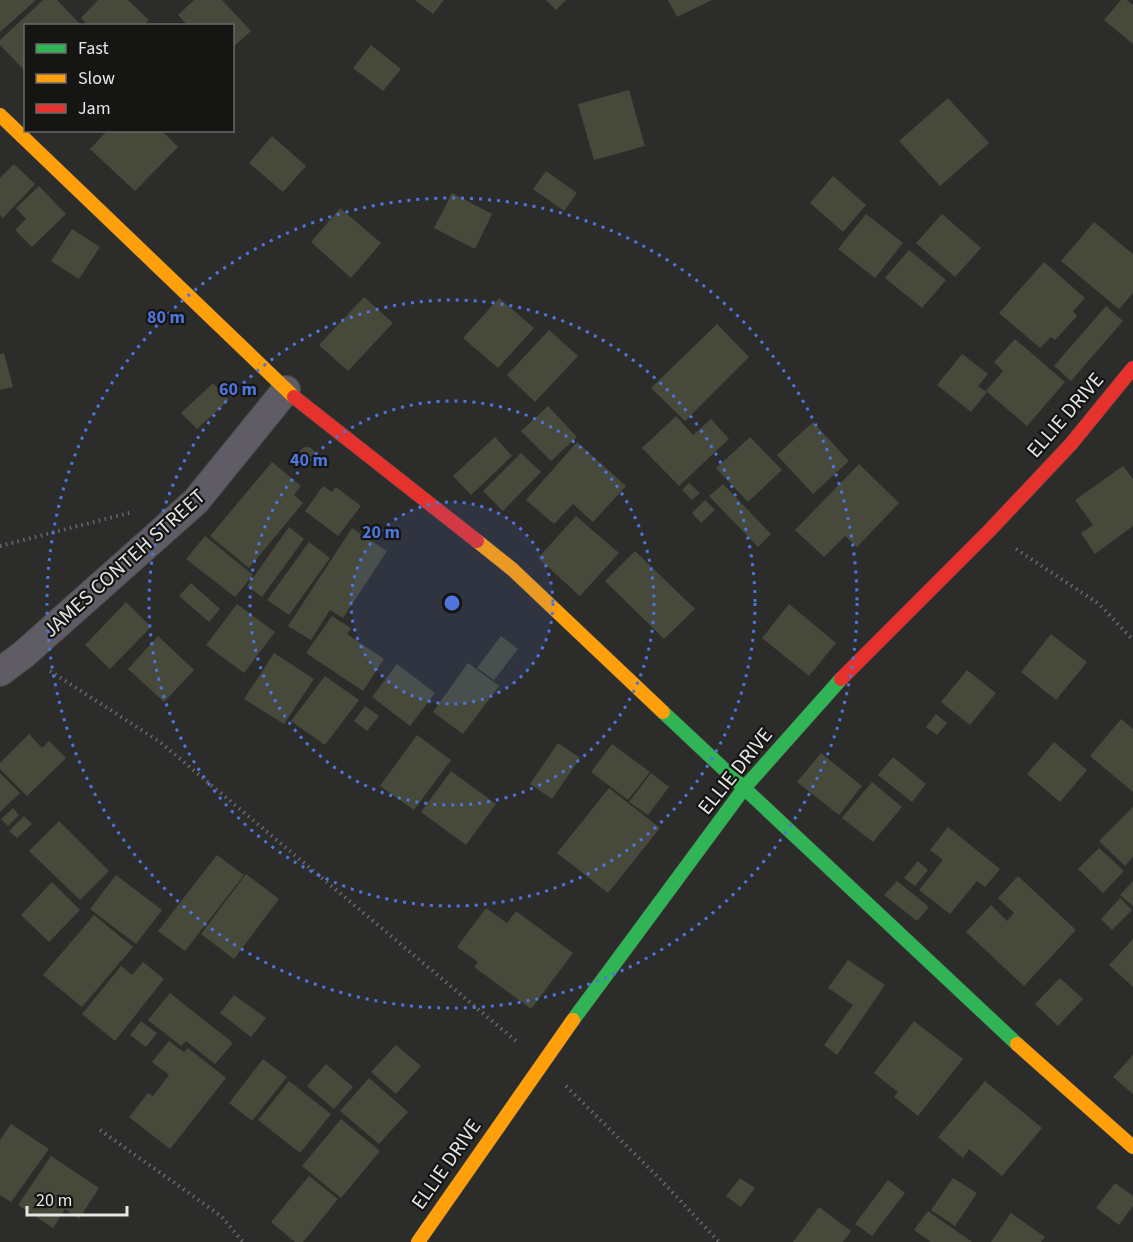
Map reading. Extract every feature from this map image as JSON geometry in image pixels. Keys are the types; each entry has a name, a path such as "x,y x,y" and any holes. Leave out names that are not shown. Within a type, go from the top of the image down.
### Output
{"main road":[{"path":"0,114 286,390 512,569 1014,1042 1133,1147"},
{"name":"ELLIE DRIVE","path":"418,1242 542,1062 745,787 845,674 989,531 1071,444 1133,368"}],"street":[{"name":"JAMES CONTEH STREET","path":"0,672 24,654 196,501 286,390"}],"path":[{"path":"0,546 141,511"},
{"path":"989,531 1099,604 1133,640"},
{"path":"24,654 160,742 542,1062 660,1179 718,1242"},
{"path":"100,1130 220,1216 243,1242"}],"building":[{"path":"0,0 36,0 0,32"},
{"path":"43,0 57,0 80,24 24,24 24,70 0,45 0,40"},
{"path":"98,0 128,0 149,20 145,24 87,24 81,18"},
{"path":"194,0 222,0 251,31 234,46 234,24 186,24 178,15"},
{"path":"415,0 444,0 433,14"},
{"path":"546,0 566,0 556,10"},
{"path":"668,0 712,0 677,17"},
{"path":"1121,0 1127,0 1133,5 1133,44 1104,20"},
{"path":"371,45 401,69 383,91 353,68"},
{"path":"629,90 645,146 594,160 578,104"},
{"path":"948,98 989,143 940,186 899,141"},
{"path":"106,132 163,132 178,147 135,191 90,149"},
{"path":"272,136 306,166 283,192 249,163"},
{"path":"14,164 35,184 3,218 0,215 0,178"},
{"path":"546,171 577,193 564,211 533,189"},
{"path":"833,176 866,205 843,232 810,203"},
{"path":"39,186 66,214 32,247 15,230 26,219 16,208"},
{"path":"452,193 492,214 475,249 434,228"},
{"path":"340,208 381,243 351,278 311,242"},
{"path":"866,214 903,243 875,278 838,249"},
{"path":"942,214 981,248 955,277 916,243"},
{"path":"1094,222 1133,254 1133,293 1119,309 1061,261"},
{"path":"72,229 100,247 79,279 51,261"},
{"path":"909,250 946,280 922,308 885,278"},
{"path":"1044,262 1085,298 1073,311 1077,316 1055,340 1051,337 1040,348 999,313"},
{"path":"364,297 393,323 348,371 319,345"},
{"path":"499,298 534,328 498,368 463,338"},
{"path":"1106,306 1123,321 1071,381 1054,366"},
{"path":"717,324 749,357 685,421 651,388"},
{"path":"549,330 578,356 535,402 507,375"},
{"path":"1015,339 1065,382 1027,426 986,391 1003,371 994,362"},
{"path":"4,353 13,387 0,390 0,354"},
{"path":"962,354 988,374 978,386 987,392 971,412 937,385"},
{"path":"213,383 229,400 197,429 181,413"},
{"path":"548,406 577,437 551,461 521,431"},
{"path":"676,416 693,435 711,419 729,439 679,486 642,448"},
{"path":"813,422 849,461 813,494 777,455"},
{"path":"495,437 512,456 471,495 453,476"},
{"path":"750,437 782,470 748,502 716,468"},
{"path":"577,442 626,486 593,522 573,504 554,524 526,500"},
{"path":"307,447 313,449 315,455 313,461 307,463 301,461 299,455 301,449"},
{"path":"521,453 541,472 503,511 483,491"},
{"path":"272,462 301,486 294,495 303,503 249,568 210,536"},
{"path":"859,464 899,503 857,547 845,536 824,557 795,530"},
{"path":"1123,466 1133,479 1133,526 1095,554 1081,533 1093,525 1075,500"},
{"path":"689,483 700,493 692,500 682,490"},
{"path":"723,484 771,534 758,547 709,496"},
{"path":"323,486 332,492 336,487 361,506 338,536 305,511"},
{"path":"705,500 715,510 701,523 692,513"},
{"path":"576,516 619,553 580,596 538,558"},
{"path":"289,527 304,539 262,597 247,586"},
{"path":"352,528 387,551 343,618 330,610 311,640 288,626"},
{"path":"205,536 253,575 235,597 186,559"},
{"path":"309,542 330,558 289,615 267,600"},
{"path":"635,551 695,609 664,639 605,581"},
{"path":"191,583 220,609 209,622 179,596"},
{"path":"126,602 151,627 110,669 85,645"},
{"path":"237,604 275,632 244,673 206,645"},
{"path":"789,604 836,643 809,676 762,638"},
{"path":"332,616 351,628 347,634 384,659 363,691 306,653"},
{"path":"1051,634 1087,662 1056,700 1021,672"},
{"path":"158,636 194,670 164,702 128,669"},
{"path":"501,636 518,649 494,680 477,668"},
{"path":"274,653 314,679 284,724 244,699"},
{"path":"468,663 499,686 463,734 433,712"},
{"path":"397,664 435,693 410,726 372,697"},
{"path":"967,670 996,693 970,725 941,702"},
{"path":"325,676 359,700 325,745 291,721"},
{"path":"365,706 379,716 367,731 354,721"},
{"path":"936,714 947,723 937,735 926,727"},
{"path":"1121,719 1133,729 1133,792 1090,756"},
{"path":"29,734 42,748 49,741 66,758 27,796 0,769 0,763"},
{"path":"417,735 451,760 414,810 380,786"},
{"path":"1054,742 1087,770 1060,802 1027,774"},
{"path":"558,743 580,758 552,799 530,784"},
{"path":"612,744 650,772 628,800 591,772"},
{"path":"821,753 862,786 839,815 797,782"},
{"path":"893,757 926,784 912,802 878,775"},
{"path":"451,771 496,804 466,845 421,812"},
{"path":"0,773 20,793 0,812"},
{"path":"651,773 669,787 648,815 629,802"},
{"path":"872,782 902,807 873,842 842,818"},
{"path":"609,788 660,828 608,893 557,853"},
{"path":"1133,807 1133,857 1125,866 1099,841"},
{"path":"13,808 19,815 8,826 1,819"},
{"path":"24,816 32,824 17,838 9,831"},
{"path":"59,821 109,871 80,900 29,851"},
{"path":"948,827 1000,869 985,887 977,881 950,914 919,890 943,860 930,850"},
{"path":"1099,848 1124,871 1103,893 1078,869"},
{"path":"217,855 244,875 185,951 158,931"},
{"path":"918,861 928,870 915,886 904,878"},
{"path":"246,874 279,899 234,959 201,934"},
{"path":"116,875 162,910 136,944 90,909"},
{"path":"1018,876 1076,930 1024,986 966,932 991,905 1007,921 1014,913 998,898"},
{"path":"897,881 929,907 917,921 884,895"},
{"path":"1133,881 1133,906 1120,895"},
{"path":"52,882 80,910 49,942 21,915"},
{"path":"1120,898 1132,910 1112,930 1101,919"},
{"path":"486,908 507,923 516,911 573,953 531,1009 474,967 478,962 457,947"},
{"path":"94,915 133,947 82,1007 43,975"},
{"path":"1133,939 1133,987 1109,965"},
{"path":"848,960 885,985 837,1055 824,1045 853,1005 828,988"},
{"path":"143,962 164,979 115,1041 82,1014 121,966 132,975"},
{"path":"1060,978 1083,999 1058,1026 1035,1004"},
{"path":"170,993 233,1043 215,1064 186,1041 181,1046 148,1020"},
{"path":"234,995 266,1018 251,1037 220,1013"},
{"path":"141,1021 157,1033 146,1047 130,1035"},
{"path":"914,1021 963,1059 918,1116 894,1097 898,1092 874,1073"},
{"path":"169,1041 184,1052 188,1048 226,1078 170,1149 129,1117 148,1093 153,1096 169,1075 152,1062"},
{"path":"396,1045 421,1066 396,1094 371,1072"},
{"path":"1133,1055 1133,1094 1113,1077"},
{"path":"263,1059 287,1077 252,1121 229,1103"},
{"path":"326,1064 353,1087 334,1109 307,1086"},
{"path":"369,1078 408,1112 379,1144 340,1111"},
{"path":"289,1081 331,1114 300,1153 258,1120"},
{"path":"985,1081 1042,1128 1002,1176 969,1149 963,1158 938,1137"},
{"path":"341,1119 380,1151 341,1198 302,1166"},
{"path":"11,1124 49,1149 11,1202 0,1195 0,1140"},
{"path":"51,1156 99,1188 79,1219 65,1209 53,1228 18,1205"},
{"path":"309,1176 338,1199 303,1242 295,1242 271,1222"},
{"path":"740,1178 755,1188 741,1207 726,1196"},
{"path":"953,1178 977,1193 955,1226 931,1210"},
{"path":"888,1180 905,1193 872,1236 855,1224"},
{"path":"1115,1183 1133,1196 1133,1206 1119,1225 1096,1208"},
{"path":"819,1207 851,1231 843,1242 793,1242"},
{"path":"928,1211 972,1242 931,1242 914,1230"},
{"path":"1011,1213 1045,1237 1041,1242 991,1242"}],"traffic: fast":[{"path":"573,1020 745,787 841,679"},
{"path":"663,712 1017,1044"}],"traffic: slow":[{"path":"0,115 294,397"},
{"path":"477,541 512,569 663,712"},
{"path":"418,1242 573,1020"},
{"path":"1017,1044 1133,1147"}],"traffic: jam":[{"path":"841,679 989,531 1071,444 1133,368"},
{"path":"294,397 477,541"}]}
